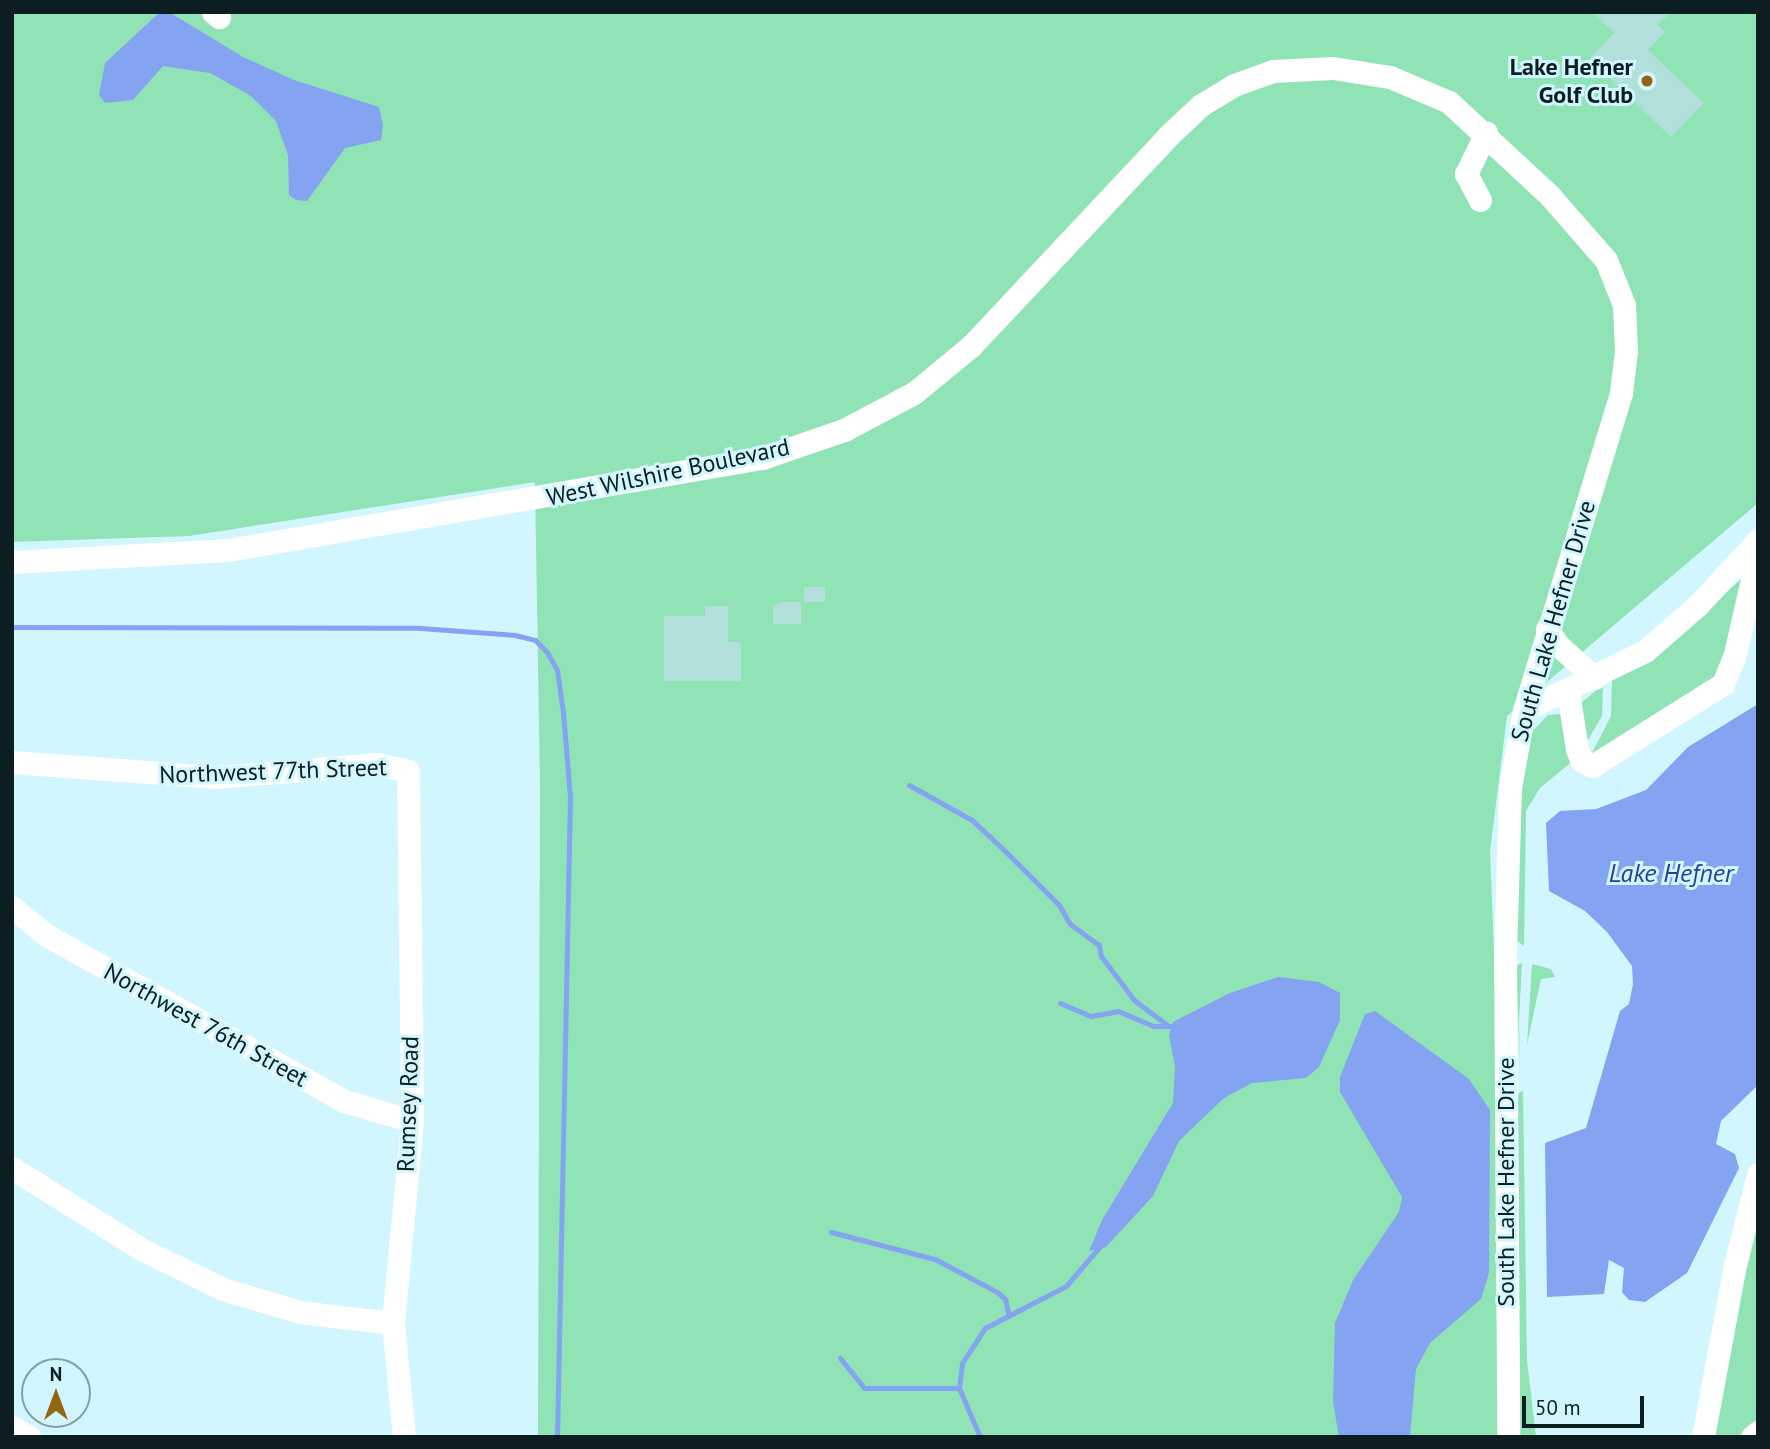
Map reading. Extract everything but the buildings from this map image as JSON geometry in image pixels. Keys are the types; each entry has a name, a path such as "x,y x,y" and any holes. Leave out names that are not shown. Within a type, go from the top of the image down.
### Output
{"street":[{"name":"South Lake Hefner Drive","path":"1273,71 1333,68 1390,77 1449,102 1486,132 1606,260 1624,305 1626,351 1621,393 1547,629 1524,710 1511,779 1506,855 1508,1437"},
{"name":"West Wilshire Boulevard","path":"12,562 141,558 311,537 716,467 844,430 914,393 971,346 1201,105 1234,85 1273,71"},
{"path":"1480,200 1466,174 1486,132"},
{"path":"1524,710 1568,692 1661,639 1758,540"},
{"path":"1568,692 1577,750 1581,760 1592,766 1723,684 1735,654 1758,553"},
{"path":"1547,629 1595,678"},
{"name":"Northwest 77th Street","path":"12,762 216,777 377,764 408,771"},
{"name":"Rumsey Road","path":"404,1437 393,1323 412,1121 408,771"},
{"name":"Northwest 76th Street","path":"12,907 78,954 344,1101 412,1121"},
{"path":"12,1168 141,1249 212,1284 299,1311 393,1323"},
{"path":"1703,1437 1734,1269 1758,1174"},
{"path":"12,1427 29,1437"},
{"path":"1752,1437 1758,1432"}],"green space":[{"path":"12,12 1758,12 1758,503 1507,716 1490,851 1499,1078 1502,1437 538,1437 540,786 535,482 189,536 12,542"},
{"path":"1742,578 1731,635 1715,676 1591,755 1611,716 1612,680 1666,648"},
{"path":"1603,685 1602,716 1584,747 1582,702"},
{"path":"1562,714 1574,760 1540,788 1526,811 1524,946 1516,940 1518,806 1528,736 1548,715"},
{"path":"1522,963 1519,1021 1520,1065 1516,966"},
{"path":"1532,964 1551,969 1555,977 1541,979 1527,1045"},
{"path":"1523,1090 1527,1360 1536,1437 1520,1437 1516,1096"},
{"path":"1758,1203 1758,1420 1738,1437 1710,1437"}],"water":[{"path":"160,12 169,12 243,57 294,80 379,107 383,125 381,140 345,148 307,201 296,200 289,195 288,155 276,121 251,96 210,73 163,66 133,100 105,103 99,95 105,63"},
{"name":"Lake Hefner","path":"1758,704 1758,1085 1721,1121 1716,1144 1735,1154 1739,1168 1687,1273 1645,1302 1629,1300 1622,1292 1624,1268 1609,1260 1604,1294 1547,1297 1545,1143 1586,1128 1620,1011 1629,1004 1633,984 1632,966 1607,932 1585,911 1549,891 1546,823 1560,811 1596,809 1646,790 1688,747"},
{"path":"1278,977 1319,982 1340,993 1340,1020 1319,1067 1306,1078 1252,1083 1224,1098 1179,1141 1153,1196 1106,1247 1089,1251 1102,1220 1173,1103 1175,1067 1169,1035 1173,1022 1230,993"},
{"path":"1375,1011 1469,1079 1490,1110 1489,1273 1481,1299 1430,1343 1416,1369 1410,1437 1339,1437 1333,1402 1335,1323 1353,1280 1399,1212 1402,1197 1340,1092 1340,1077 1365,1014"}],"waterway":[{"path":"12,627 420,628 515,635 535,640 547,652 557,670 570,797 557,1437"},
{"path":"909,785 972,820 1059,905 1070,924 1099,945 1101,956 1134,1000 1166,1024"},
{"path":"1060,1003 1091,1016 1118,1011 1154,1026 1171,1026"},
{"path":"831,1232 935,1259 997,1292 1005,1299 1009,1316"},
{"path":"980,1437 959,1388 962,1363 985,1328 1066,1286 1102,1244"},
{"path":"840,1358 864,1388 959,1388"}],"place":[{"name":"Lake Hefner Golf Club","path":"1647,81"}]}
